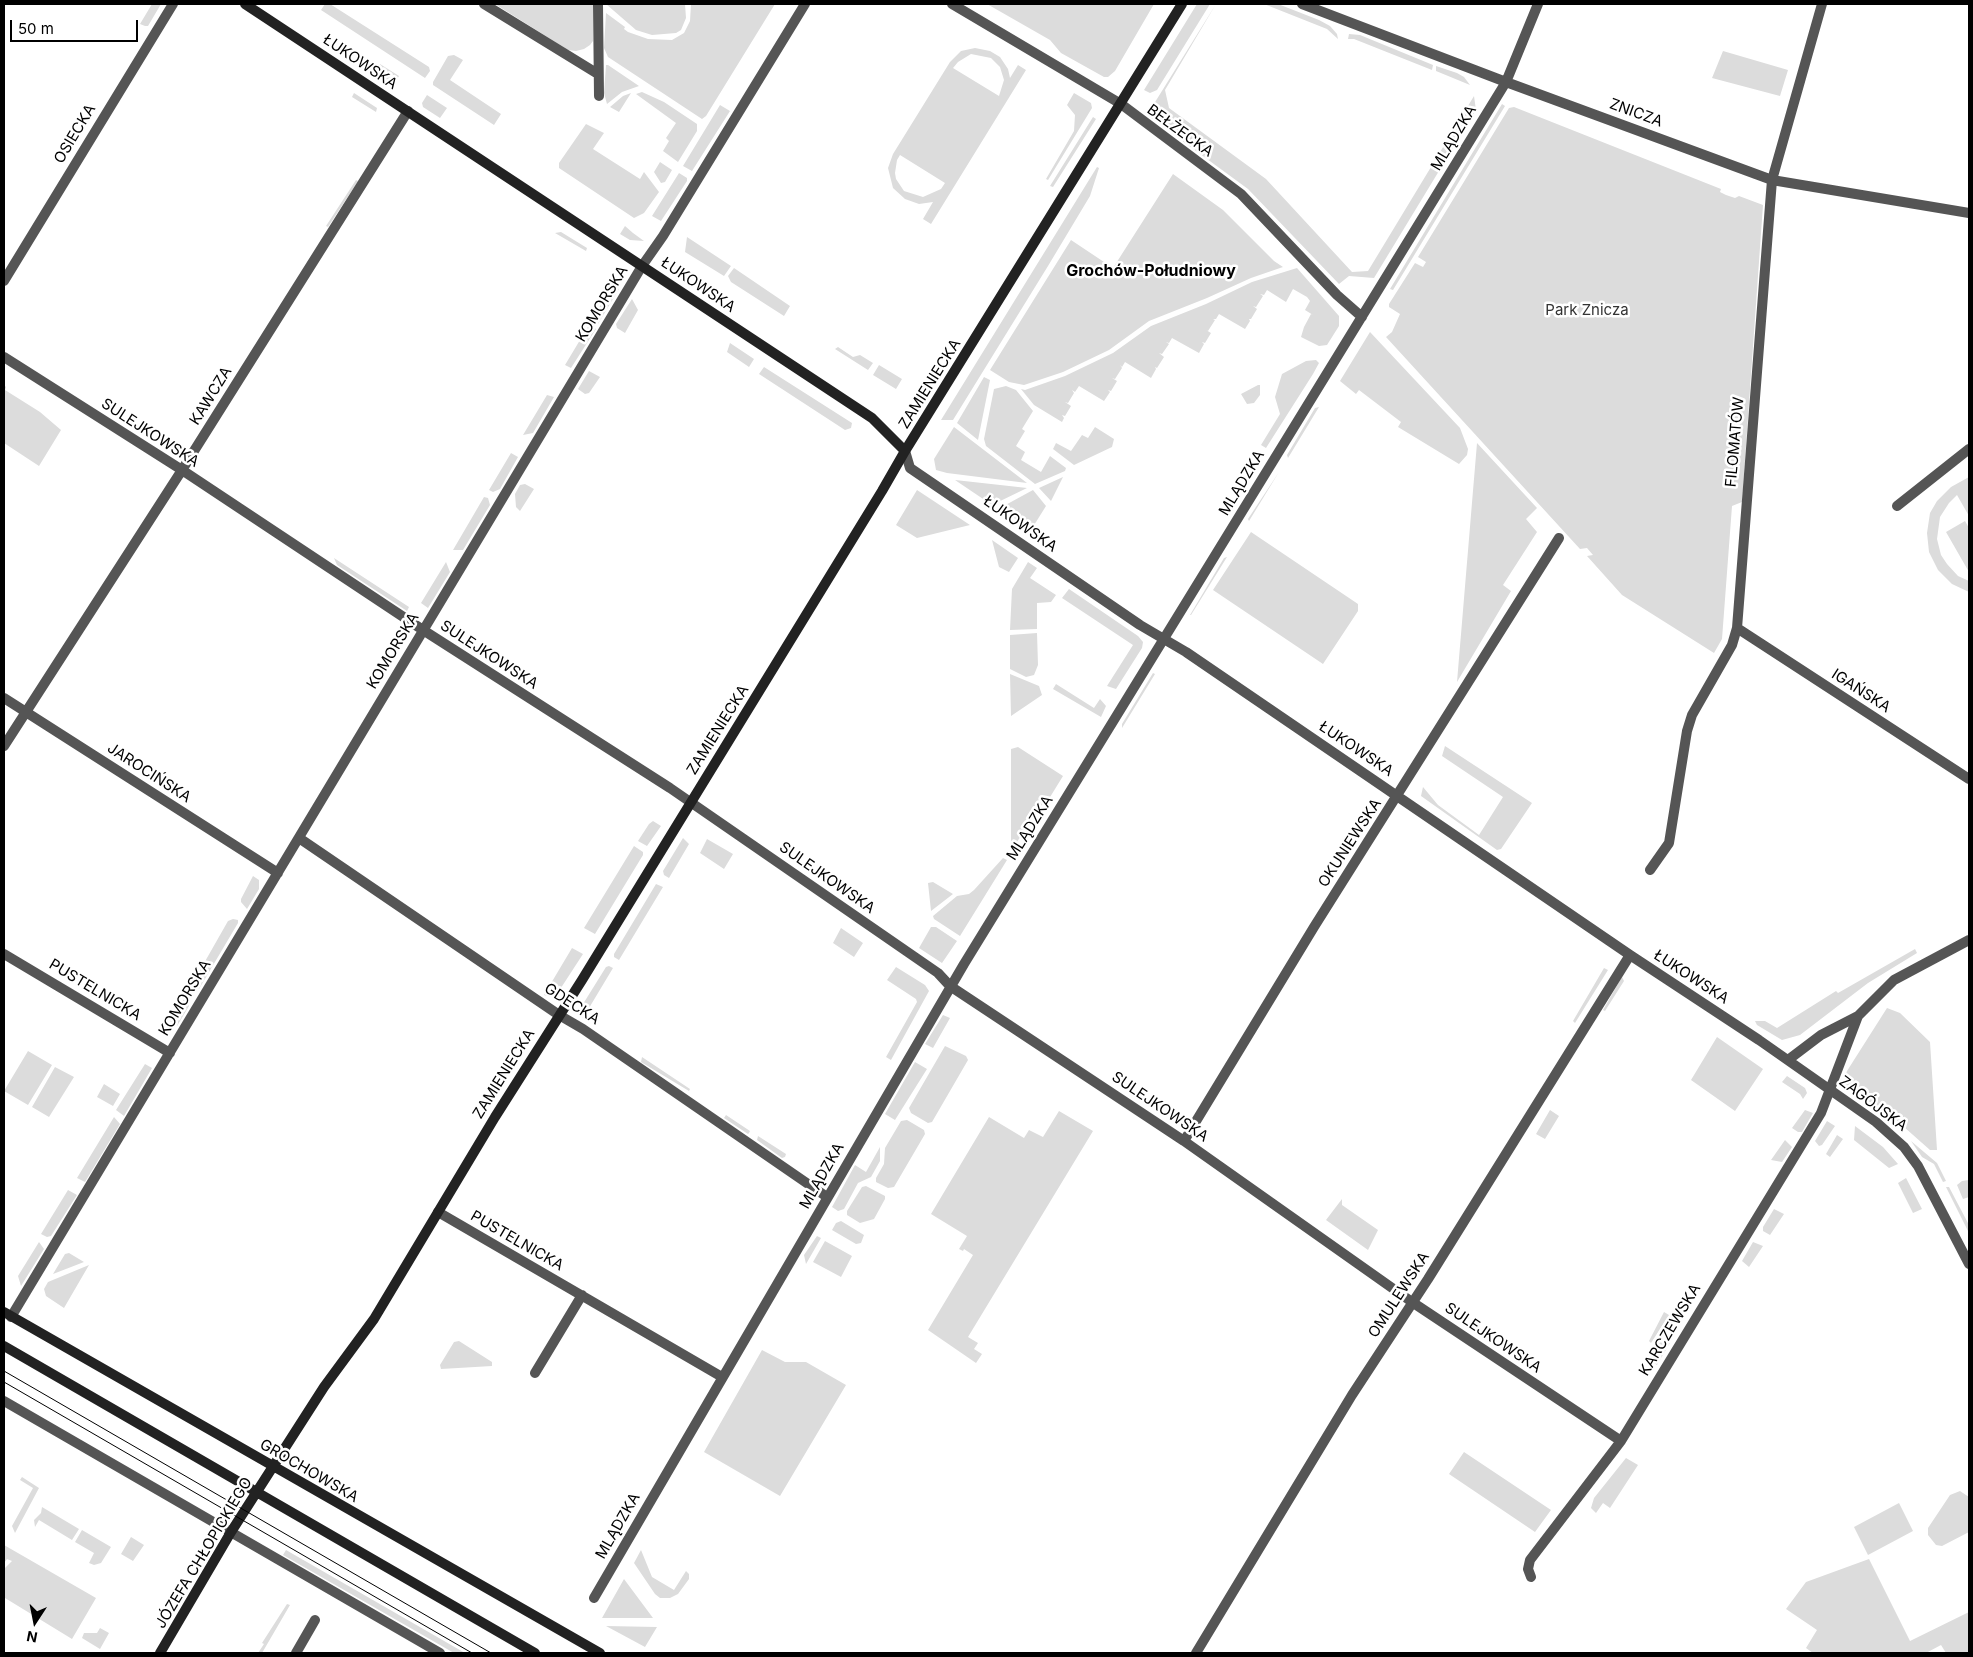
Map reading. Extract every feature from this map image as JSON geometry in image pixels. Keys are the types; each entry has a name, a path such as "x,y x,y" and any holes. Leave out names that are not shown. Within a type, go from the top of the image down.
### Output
{"street":[{"name":"OSIECKA","path":"4,280 173,4"},
{"name":"ŁUKOWSKA","path":"245,4 872,418 905,451 910,468 1140,625 1164,638 1630,955 1788,1060"},
{"path":"484,4 598,74"},
{"path":"598,4 599,96"},
{"name":"KOMORSKA","path":"8,1314 170,1053 642,266 663,236 805,4"},
{"name":"BEŁŻECKA","path":"952,4 1121,104 1241,194 1338,295 1362,317"},
{"name":"ZAMIENIECKA","path":"274,1468 324,1387 374,1319 882,492 905,451 1182,4"},
{"name":"ZNICZA","path":"1302,4 1506,82 1772,180 1969,213"},
{"name":"MLĄDZKA","path":"594,1598 950,986 1506,82 1538,4"},
{"name":"FILOMATÓW","path":"1650,870 1669,843 1687,731 1692,715 1732,645 1737,628 1772,180 1822,4"},
{"name":"KAWCZA","path":"4,746 182,470 408,112"},
{"name":"SULEJKOWSKA","path":"4,357 182,470 423,630 691,802 938,973 950,986 1184,1141 1412,1302 1621,1441"},
{"path":"1897,506 1969,449"},
{"name":"OKUNIEWSKA","path":"1184,1141 1314,927 1559,538"},
{"name":"IGAŃSKA","path":"1737,628 1969,779"},
{"name":"JAROCIŃSKA","path":"4,698 278,873"},
{"name":"GDECKA","path":"298,838 559,1015 583,1029 827,1197"},
{"path":"1788,1060 1821,1035 1858,1016 1894,980 1969,940"},
{"name":"PUSTELNICKA","path":"4,954 170,1053"},
{"name":"OMULEWSKA","path":"1196,1653 1352,1395 1630,955"},
{"name":"KARCZEWSKA","path":"1530,1577 1528,1569 1530,1560 1621,1441 1821,1113 1858,1016"},
{"name":"ZAGÓJSKA","path":"1788,1060 1876,1122 1904,1147 1918,1166 1969,1264"},
{"name":"PUSTELNICKA","path":"438,1212 722,1377"},
{"path":"535,1372 582,1295"},
{"name":"GROCHOWSKA","path":"8,1314 600,1653"},
{"path":"4,1346 535,1653"},
{"path":"4,1401 440,1653"},
{"name":"JÓZEFA CHŁOPICKIEGO","path":"160,1653 231,1532 274,1468"},
{"path":"296,1653 315,1620"}],"green space":[{"path":"152,4 161,4 148,26 140,24"},
{"path":"325,4 330,4 429,67 430,71 425,78 321,10"},
{"path":"495,4 593,4 593,41 584,49 568,50"},
{"path":"606,4 685,4 686,18 681,30 676,33 652,35 636,30"},
{"path":"691,4 775,4 706,116 702,119 608,57 604,48 606,13 625,27 624,29 628,32 648,39 672,40 684,33 690,21"},
{"path":"987,4 1154,4 1115,71 1108,77 1104,77 1061,53 1050,40"},
{"path":"1197,4 1210,4 1157,90 1150,93 1144,90"},
{"path":"1216,4 1165,90 1169,108 1266,179 1352,272 1368,271 1474,96 1476,110 1374,278 1349,276 1339,284 1248,189 1147,115"},
{"path":"1264,4 1278,4 1319,20 1330,26 1337,34 1338,39 1327,29"},
{"path":"1349,34 1360,35 1433,65 1432,70 1354,39 1348,39"},
{"path":"975,48 990,51 1000,57 1008,69 1010,78 1018,65 1026,70 931,224 923,219 933,202 919,204 905,199 893,188 888,168 893,154 950,62 961,51","holes":["971,54 991,58 1000,67 1004,80 999,96 953,68 958,62","900,155 945,183 941,189 923,197 904,191 896,179 895,173 897,160"]},
{"path":"1723,51 1788,70 1780,96 1712,78"},
{"path":"454,55 463,60 450,80 501,114 494,125 433,85 448,56"},
{"path":"380,64 399,76 392,87 373,75"},
{"path":"606,65 639,86 622,92 607,104 604,93"},
{"path":"1436,66 1457,73 1464,77 1470,85 1436,71"},
{"path":"642,92 664,102 697,124 697,131 678,162 663,151 669,141 666,138 676,123 636,94"},
{"path":"354,93 377,108 376,112 352,97"},
{"path":"631,93 619,112 610,107 623,96"},
{"path":"1074,93 1091,103 1092,108 1048,180 1046,179 1074,131 1075,115 1067,105"},
{"path":"427,95 447,108 440,118 423,107 422,103"},
{"path":"1502,104 1505,106 1393,290 1390,289"},
{"path":"720,105 730,111 692,171 683,166"},
{"name":"Park Znicza","path":"1514,107 1721,189 1720,192 1726,195 1735,198 1739,196 1763,205 1742,502 1732,506 1722,639 1714,653 1622,595 1587,556 1593,555 1587,548 1580,549 1386,337 1392,332 1400,314 1389,307 1389,304 1415,263 1423,267 1426,262 1418,257 1509,108"},
{"path":"1093,117 1096,119 1053,187 1050,186"},
{"path":"586,124 604,133 593,149 640,179 644,172 659,192 644,213 634,218 559,168 559,163"},
{"path":"660,162 672,170 665,182 661,183 654,172"},
{"path":"1097,167 1099,168 1090,196 1048,266 953,420 941,420"},
{"path":"679,173 687,178 687,181 661,221 652,216"},
{"path":"1173,174 1223,210 1274,261 1283,267 1251,278 1149,321 1109,350 1063,372 1024,385 1009,382 990,370 1071,240 1113,268"},
{"path":"356,180 358,181 328,227 326,226"},
{"path":"625,226 644,241 630,240 620,234"},
{"path":"561,232 587,248 586,251 555,233"},
{"path":"687,237 731,266 724,276 685,252"},
{"path":"734,268 790,306 784,316 731,282 728,276"},
{"path":"1297,268 1339,316 1339,326 1327,345 1319,346 1301,337 1311,314 1313,315 1305,310 1310,301 1307,297 1293,289 1286,302 1267,290 1264,295 1260,294 1263,296 1256,307 1253,306 1257,309 1251,319 1249,319 1250,321 1245,329 1219,314 1216,319 1213,319 1215,320 1208,331 1206,330 1211,333 1205,343 1202,342 1204,344 1199,353 1172,338 1169,343 1166,342 1169,344 1162,354 1159,353 1164,357 1157,368 1155,367 1156,369 1151,378 1125,362 1122,367 1120,365 1122,368 1115,379 1112,378 1117,381 1111,391 1108,390 1110,392 1104,401 1079,386 1075,392 1072,390 1074,393 1068,403 1065,402 1071,406 1065,416 1062,415 1064,418 1062,422 1034,405 1021,389 1025,390 1065,376 1113,353 1151,326 1206,304 1252,282"},
{"path":"612,285 619,289 598,324 592,320"},
{"path":"632,299 638,310 625,333 617,328 616,324"},
{"path":"589,325 596,329 571,368 565,365"},
{"path":"1370,332 1460,428 1468,449 1467,455 1459,464 1398,427 1401,422 1359,390 1356,394 1340,381"},
{"path":"730,343 754,359 749,367 727,352"},
{"path":"838,347 853,357 860,355 873,363 868,370 835,349"},
{"path":"1316,360 1319,363 1313,374 1266,448 1261,445 1280,414 1275,397 1282,374 1306,361"},
{"path":"879,365 902,379 896,389 873,375"},
{"path":"764,367 852,423 851,428 845,430 759,374"},
{"path":"589,371 600,377 589,393 585,394 578,389"},
{"path":"984,377 990,380 978,440 957,423"},
{"path":"4,385 6,387 5,390 40,412 61,430 39,466 4,443"},
{"path":"1260,385 1260,395 1254,403 1247,404 1241,394"},
{"path":"1006,386 1016,390 1033,411 1022,429 1025,431 1016,446 1025,452 1021,460 1041,472 1050,456 1066,468 1065,471 1035,484 986,446 984,439 994,389"},
{"path":"547,395 554,397 533,433 523,435"},
{"path":"1319,407 1288,458 1287,455 1315,408"},
{"path":"954,427 1027,483 936,470 934,459"},
{"path":"1095,427 1114,439 1112,447 1074,465 1053,449 1056,443 1071,451 1082,435 1088,438"},
{"path":"1477,443 1537,508 1526,519 1537,532 1503,585 1511,591 1457,682"},
{"path":"511,453 518,457 500,489 493,492 489,490"},
{"path":"1279,472 1249,521 1248,519"},
{"path":"1063,477 1051,501 1039,488"},
{"path":"1969,477 1969,516 1957,495 1940,517 1937,539 1941,555 1947,564 1958,576 1969,581 1969,592 1952,584 1938,570 1929,552 1927,533 1930,513 1937,501 1951,487"},
{"path":"955,480 1027,488 992,505"},
{"path":"525,484 534,489 520,511 516,507 515,494 520,485"},
{"path":"917,490 970,525 917,538 896,525"},
{"path":"1033,490 1046,506 1031,530 1000,508"},
{"path":"484,497 488,498 490,505 463,550 453,550"},
{"path":"1965,521 1969,528 1969,572 1946,532"},
{"path":"1251,532 1358,604 1358,611 1323,664 1213,590"},
{"path":"992,540 1018,558 1009,572 999,567"},
{"path":"1227,557 1191,615 1190,615 1224,558"},
{"path":"334,558 409,607 407,611 337,565"},
{"path":"446,562 450,572 428,608 421,603"},
{"path":"1028,562 1037,568 1030,578 1056,595 1051,602 1037,603 1037,629 1010,630 1012,589"},
{"path":"1069,589 1138,636 1143,642 1142,648 1116,689 1107,686 1133,645 1062,598"},
{"path":"1037,633 1038,665 1034,675 1026,677 1010,669 1010,635"},
{"path":"1153,673 1155,674 1122,728 1122,724"},
{"path":"1010,674 1039,686 1042,695 1011,716"},
{"path":"1056,684 1094,708 1100,699 1106,706 1101,717 1053,689"},
{"path":"1445,746 1532,803 1501,849 1497,850 1421,796 1423,787 1438,805 1479,835 1503,797 1442,756"},
{"path":"1018,747 1063,776 1047,802 1039,807 1017,842 1011,841 1011,749"},
{"path":"653,821 661,826 647,846 638,841"},
{"path":"683,838 689,844 669,878 664,875 663,871"},
{"path":"707,839 733,854 724,869 700,853"},
{"path":"634,846 643,852 643,855 595,934 584,928"},
{"path":"1003,858 1007,860 960,936 934,919 933,916 957,896 969,894 974,890"},
{"path":"253,876 259,880 259,889 247,909 241,902 241,899"},
{"path":"933,882 953,894 931,911 928,883"},
{"path":"656,884 663,887 619,960 614,957 614,954"},
{"path":"238,920 238,923 199,989 197,988 195,979 228,921"},
{"path":"931,927 936,927 957,941 942,963 919,948"},
{"path":"841,928 863,943 854,957 833,943"},
{"path":"572,948 583,954 557,994 551,997 544,995"},
{"path":"1915,949 1917,953 1868,983 1800,1035 1782,1040 1757,1025 1755,1021 1765,1021 1777,1028 1836,991 1838,993"},
{"path":"606,967 613,968 583,1018 581,1014 583,1004"},
{"path":"896,967 925,985 929,991 891,1060 886,1057 917,1002 916,999 887,980"},
{"path":"1604,968 1608,970 1575,1023 1573,1021"},
{"path":"1622,977 1624,981 1605,1011 1603,1010"},
{"path":"184,999 187,1000 189,1006 177,1026 170,1021"},
{"path":"1887,1008 1900,1013 1930,1042 1937,1150 1930,1150 1895,1119 1845,1085 1844,1080 1847,1071"},
{"path":"943,1015 950,1018 933,1048 925,1044"},
{"path":"1717,1037 1763,1069 1735,1111 1691,1080"},
{"path":"945,1046 966,1056 968,1060 932,1122 928,1123 911,1113 909,1108"},
{"path":"28,1051 52,1065 28,1105 4,1091"},
{"path":"642,1057 690,1089 689,1091 641,1062"},
{"path":"915,1062 927,1069 895,1120 885,1114"},
{"path":"145,1064 152,1068 124,1116 116,1110"},
{"path":"55,1067 74,1077 49,1117 32,1107"},
{"path":"1787,1076 1805,1088 1807,1093 1803,1099 1800,1094 1782,1082"},
{"path":"104,1084 120,1094 113,1106 97,1097"},
{"path":"1550,1110 1559,1116 1545,1139 1536,1134"},
{"path":"1805,1110 1813,1113 1802,1132 1798,1132 1792,1128"},
{"path":"1059,1111 1093,1131 968,1337 978,1343 974,1349 982,1354 976,1363 928,1330 973,1255 964,1249 963,1251 959,1249 967,1236 931,1214 989,1117 1024,1138 1029,1130 1043,1137"},
{"path":"726,1115 750,1131 749,1133 724,1118"},
{"path":"114,1117 120,1124 85,1182 77,1178"},
{"path":"907,1120 924,1130 925,1134 894,1187 888,1188 876,1182 876,1178 884,1164 885,1148 901,1121"},
{"path":"1827,1121 1835,1126 1822,1145 1819,1146 1815,1141"},
{"path":"1855,1126 1883,1147 1898,1164 1889,1168 1854,1140"},
{"path":"1837,1135 1843,1139 1830,1157 1826,1154"},
{"path":"758,1136 786,1154 785,1157 782,1158 757,1140"},
{"path":"1785,1140 1792,1147 1782,1162 1771,1160"},
{"path":"1911,1141 1937,1163 1946,1181 1943,1182 1934,1164 1922,1157"},
{"path":"880,1147 880,1161 871,1177 858,1183 844,1209 838,1211 832,1207 855,1165 866,1172"},
{"path":"1906,1178 1922,1209 1913,1213 1898,1183"},
{"path":"1969,1180 1969,1197 1963,1199 1957,1185 1962,1181"},
{"path":"866,1186 885,1196 885,1199 874,1219 860,1223 847,1215 847,1211 862,1187"},
{"path":"1946,1187 1949,1187 1969,1225 1969,1233"},
{"path":"68,1190 77,1195 51,1236 47,1237 41,1234"},
{"path":"1342,1199 1342,1205 1378,1230 1368,1250 1326,1220"},
{"path":"1774,1209 1784,1214 1770,1235 1763,1231 1763,1227"},
{"path":"841,1221 864,1235 861,1243 856,1244 832,1230 836,1223"},
{"path":"817,1236 821,1238 806,1264 804,1255"},
{"path":"825,1241 852,1256 841,1277 813,1262"},
{"path":"39,1242 44,1249 21,1286 18,1276"},
{"path":"1753,1242 1763,1246 1749,1267 1742,1261"},
{"path":"69,1253 84,1262 53,1274 65,1254"},
{"path":"89,1265 64,1308 46,1296 44,1289 48,1282"},
{"path":"1664,1312 1669,1315 1651,1343 1649,1341"},
{"path":"1662,1339 1670,1343 1657,1365 1649,1360"},
{"path":"459,1341 492,1362 492,1366 441,1369 440,1365 454,1342"},
{"path":"762,1350 785,1362 806,1362 846,1385 780,1496 704,1452"},
{"path":"1464,1452 1551,1510 1535,1532 1449,1474"},
{"path":"1626,1458 1638,1465 1610,1508 1603,1503 1596,1513 1591,1508 1594,1498"},
{"path":"22,1477 39,1488 15,1533 12,1526 33,1488 20,1480"},
{"path":"1960,1491 1969,1497 1969,1532 1942,1546 1936,1545 1928,1535 1928,1528 1950,1495"},
{"path":"1899,1503 1913,1531 1868,1555 1854,1527"},
{"path":"42,1507 79,1529 72,1540 39,1520 35,1527 34,1520 41,1513"},
{"path":"82,1530 111,1547 101,1563 94,1565 89,1563 94,1553 75,1542"},
{"path":"131,1537 144,1545 133,1561 121,1554"},
{"path":"4,1545 96,1598 72,1639 5,1598 4,1569 12,1561 7,1559 4,1563"},
{"path":"286,1550 465,1653 454,1653 283,1555"},
{"path":"641,1550 652,1577 674,1590 686,1571 689,1574 689,1579 678,1594 670,1598 660,1598 655,1594 634,1563"},
{"path":"1869,1559 1910,1641 1969,1612 1969,1653 1946,1653 1941,1645 1926,1653 1813,1653 1806,1648 1817,1630 1786,1609 1806,1582"},
{"path":"624,1579 653,1618 602,1618"},
{"path":"287,1604 290,1605 262,1653 258,1653 264,1644 262,1643"},
{"path":"606,1626 657,1627 645,1647"},
{"path":"100,1628 109,1633 100,1649 82,1638 84,1633 97,1633"}],"tram line":[{"path":"4,1371 491,1653"},
{"path":"4,1382 472,1653"}],"district":[{"name":"Grochów-Południowy","path":"1151,271"}]}
